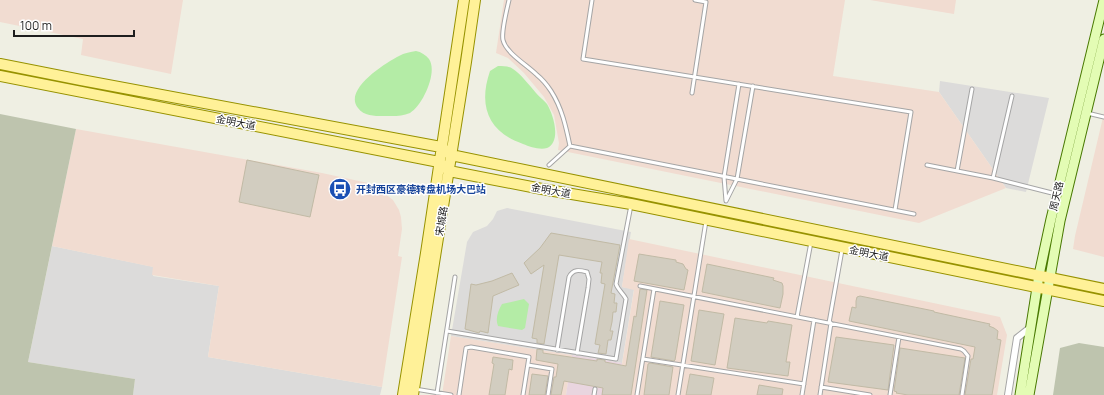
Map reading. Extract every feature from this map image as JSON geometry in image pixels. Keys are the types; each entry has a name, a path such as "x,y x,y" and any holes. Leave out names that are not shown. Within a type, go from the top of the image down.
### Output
{"main road":[{"name":"宋城路","path":"403,395 464,0"},
{"name":"宋城路","path":"413,392 475,0"},
{"name":"金明大道","path":"0,64 441,148 451,155 1104,289"},
{"name":"金明大道","path":"0,76 439,162"},
{"path":"439,162 449,171"},
{"name":"金明大道","path":"449,171 631,204 1042,287 1104,301"}],"street":[{"name":"周天路","path":"1029,395 1042,287 1056,194 1104,0"},
{"name":"周天路","path":"1044,276 1060,221 1085,112 1104,39"},
{"name":"周天路","path":"1020,395 1031,327 1042,287"},
{"path":"1008,395 1017,338 1031,327"}],"lane":[{"path":"509,0 502,38 505,46 538,76 550,91 559,107 565,123 570,146"},
{"path":"592,0 583,60 910,112 895,210"},
{"path":"692,93 706,2 695,0"},
{"path":"726,201 724,177 739,84"},
{"path":"723,212 726,201 737,179 753,86"},
{"path":"957,171 972,89"},
{"path":"993,178 1012,96"},
{"path":"1085,112 1104,117"},
{"path":"549,165 570,146"},
{"path":"570,146 914,214"},
{"path":"927,165 993,178 1056,194"},
{"path":"447,331 616,359 626,299 616,284 631,204"},
{"path":"678,395 706,219"},
{"path":"798,317 811,241"},
{"path":"820,395 843,247"},
{"path":"556,350 569,277 573,271 578,270 587,272 589,279 577,353"},
{"path":"437,393 455,277"},
{"path":"640,286 964,350 968,356 962,395"},
{"path":"637,395 654,289"},
{"path":"802,395 814,320"},
{"path":"890,395 899,337"},
{"path":"459,395 466,348 471,347 529,357 523,395"},
{"path":"643,359 804,384"},
{"path":"528,365 552,369 548,395"},
{"path":"821,387 870,395"},
{"path":"594,395 595,389"},
{"path":"413,392 451,395"}],"shaded area":[{"path":"0,0 183,0 171,74 81,55 83,39 0,22"},
{"path":"504,0 845,0 833,76 939,92 1006,188 919,223 558,150 559,143 554,115 544,97 524,73 508,58 496,53"},
{"path":"870,0 956,0 954,14"},
{"path":"940,81 1049,98 1026,192 1006,188 939,92"},
{"path":"1104,113 1104,257 1073,249"},
{"path":"0,114 76,129 28,362 135,379 133,395 0,395"},
{"path":"76,129 322,173 368,183 375,186 393,200 401,217 402,229 398,256 402,257 382,387 208,357 219,286 152,275 153,267 52,246"},
{"path":"507,208 631,232 622,287 634,289 622,363 451,336 467,242 473,232 487,226 497,211"},
{"path":"629,239 1000,317 1007,335 997,395 617,395 634,290 622,287"},
{"path":"52,246 154,267 153,276 219,286 208,357 382,387 380,395 133,395 135,379 28,362"},
{"path":"451,336 572,355 566,395 442,395"},
{"path":"1079,343 1104,347 1104,395 1053,395 1060,348"},
{"path":"572,355 622,363 617,395 566,395"}],"green space":[{"path":"416,51 420,52 429,59 432,72 428,88 415,109 410,113 396,116 373,116 360,111 355,101 356,93 361,85 376,71 393,60 403,54"},
{"path":"498,66 508,67 516,71 547,104 552,114 555,127 552,145 541,149 526,145 511,139 494,125 486,106 485,95 490,71"},
{"path":"524,299 529,304 525,328 522,330 498,326 497,315 502,304"}],"building":[{"path":"247,160 319,175 310,217 239,202"},
{"path":"551,233 620,245 611,293 615,294 614,303 617,303 616,312 613,312 610,331 613,331 611,340 608,340 606,354 598,353 600,345 595,344 605,284 601,283 602,273 600,273 602,262 559,255 544,344 537,343 537,339 532,338 544,265 531,274 524,263 540,248"},
{"path":"639,254 676,260 676,262 683,264 688,270 684,290 634,281"},
{"path":"707,264 774,278 773,280 782,283 783,286 780,308 702,292"},
{"path":"512,273 519,285 493,296 488,333 480,331 479,333 465,329 471,284 476,285 492,281"},
{"path":"640,289 647,290 631,395 602,395 603,388 564,381 561,395 551,395 558,364 536,360 537,349 543,350 543,353 597,361 597,359 605,360 605,362 626,366"},
{"path":"860,296 990,324 989,326 998,331 997,339 1001,340 992,395 965,395 971,359 973,359 975,347 849,321 852,307 856,308 857,297"},
{"path":"660,301 684,305 674,361 651,357"},
{"path":"699,310 724,314 715,365 691,361"},
{"path":"735,318 792,325 786,362 790,362 788,376 727,368"},
{"path":"836,337 894,345 888,390 828,382"},
{"path":"900,348 965,358 959,395 908,395 896,393 897,392 894,391"},
{"path":"493,357 513,360 512,370 509,369 505,395 489,395 494,364 492,363"},
{"path":"650,363 673,367 669,395 644,395 648,364"},
{"path":"532,374 548,376 545,395 529,395"},
{"path":"690,374 714,378 711,395 686,395"},
{"path":"759,385 783,389 782,395 757,395"}],"place":[{"name":"开封西区豪德转盘机场大巴站","path":"340,189"}]}
